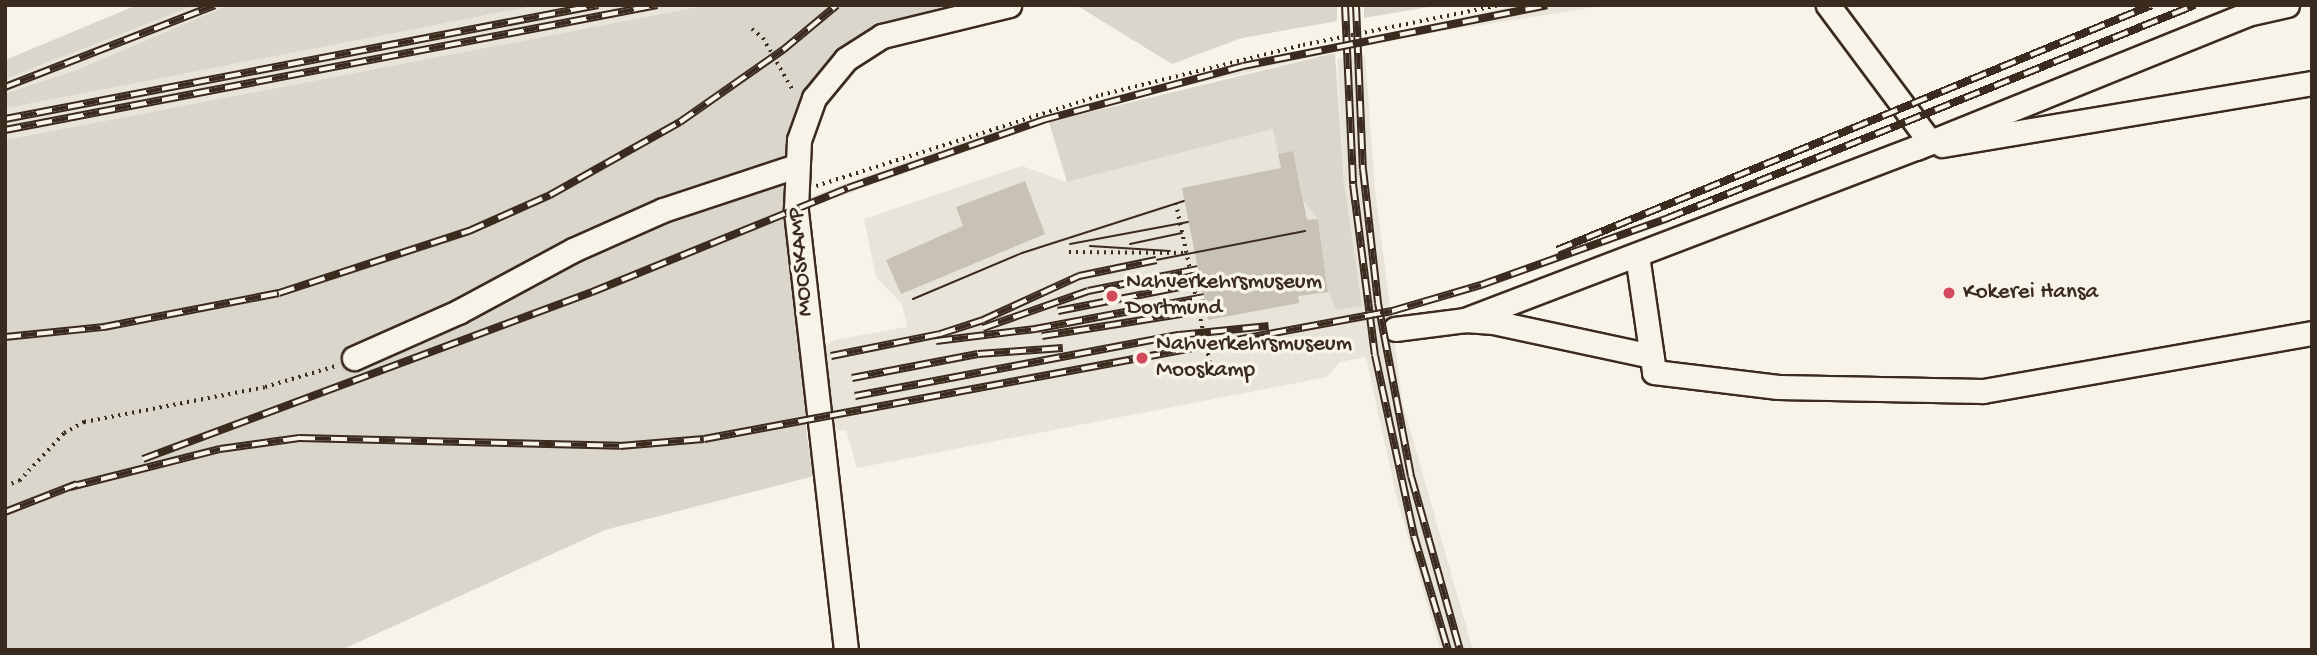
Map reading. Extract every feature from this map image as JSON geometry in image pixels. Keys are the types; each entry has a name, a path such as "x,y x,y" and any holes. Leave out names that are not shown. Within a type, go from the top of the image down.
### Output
{"street":[{"name":"MOOSKAMP","path":"846,650 818,430 796,177 808,115 814,97 846,59 882,36 1009,5"},
{"path":"1828,5 1923,145"},
{"path":"1395,329 1465,320 1923,145 2247,14 2287,5"},
{"path":"1923,145 2091,123 2312,83"},
{"path":"354,359 458,312 573,250 663,211 796,177"},
{"path":"1637,255 1654,372 1779,387 1983,391 2312,333"},
{"path":"1465,320 1651,356"}],"path":[{"path":"796,177 848,179 1101,95 1303,46 1500,5"},
{"path":"752,29 763,38 808,115"},
{"path":"1176,202 1211,368"},
{"path":"1069,252 1187,253"},
{"path":"1198,307 1206,310"},
{"path":"1166,346 1205,339"},
{"path":"5,486 19,481 64,433 83,422 265,387 354,359"}],"shaded area":[{"path":"137,5 196,5 5,79 5,60"},
{"path":"196,5 229,5 79,69 5,94 5,79"},
{"path":"229,5 539,5 7,108 5,94 79,69"},
{"path":"539,5 708,5 5,140 5,95 7,108"},
{"path":"708,5 1009,5 927,22 808,90 790,179 807,438 814,476 605,530 341,650 5,650 5,140"},
{"path":"1076,5 1337,5 1337,21 1242,38 1172,64"},
{"path":"1364,5 1440,5 1364,18"},
{"path":"1518,5 1608,5 1393,39 1161,92 1049,122 805,209 804,199 1005,127 1131,91"},
{"path":"1335,53 1344,183 1362,306 1336,310 1328,292 1318,219 1304,202 1293,152 1278,154 1273,129 1067,182 1049,122"},
{"name":"Nahverkehrsmuseum Dortmund","path":"1365,55 1375,189 1402,401 1473,650 1440,650 1396,495 1366,357 1340,362 1327,377 857,468 846,430 833,431 824,348 834,340 907,327 902,304 876,277 864,219 1022,166 1067,182 1273,129 1293,151 1304,202 1318,219 1328,292 1360,306 1344,183 1337,59"}],"building":[{"path":"1293,151 1307,220 1318,219 1328,292 1298,296 1299,303 1208,320 1182,188 1281,168 1278,154"},
{"path":"1025,181 1045,234 901,294 886,260 963,226 956,207"}],"tram line":[{"path":"913,299 1022,253 1184,201"},
{"path":"1070,244 1188,222"},
{"path":"1156,260 1305,231"},
{"path":"1130,244 1182,233"},
{"path":"1090,246 1170,251"}],"railway":[{"path":"5,87 215,5"},
{"path":"5,119 598,5"},
{"path":"5,130 657,5"},
{"path":"5,337 104,327 279,293 469,231 550,195 680,122 783,50 837,5"},
{"path":"1345,5 1353,184 1375,355 1414,536 1448,650"},
{"path":"1356,5 1363,169 1378,303 1411,476 1460,650"},
{"path":"143,459 592,292 848,188 1043,120 1243,66 1547,5"},
{"path":"1557,250 2152,5"},
{"path":"70,487 220,449 299,438 620,446 704,439 1392,311 1481,285 1668,218 2195,5"},
{"path":"831,356 940,334 983,320 1079,276 1156,260"},
{"path":"983,328 1088,291 1198,269"},
{"path":"1058,311 1201,283"},
{"path":"936,341 1035,329 1204,297"},
{"path":"1042,336 1206,310"},
{"path":"855,396 1179,335 1269,326"},
{"path":"852,378 978,354 1063,348"},
{"path":"5,512 77,484"}],"place":[{"name":"Kokerei Hansa","path":"1949,293"},
{"name":"Nahverkehrsmuseum Dortmund","path":"1112,296"},
{"name":"Nahverkehrsmuseum Mooskamp","path":"1142,358"}]}
